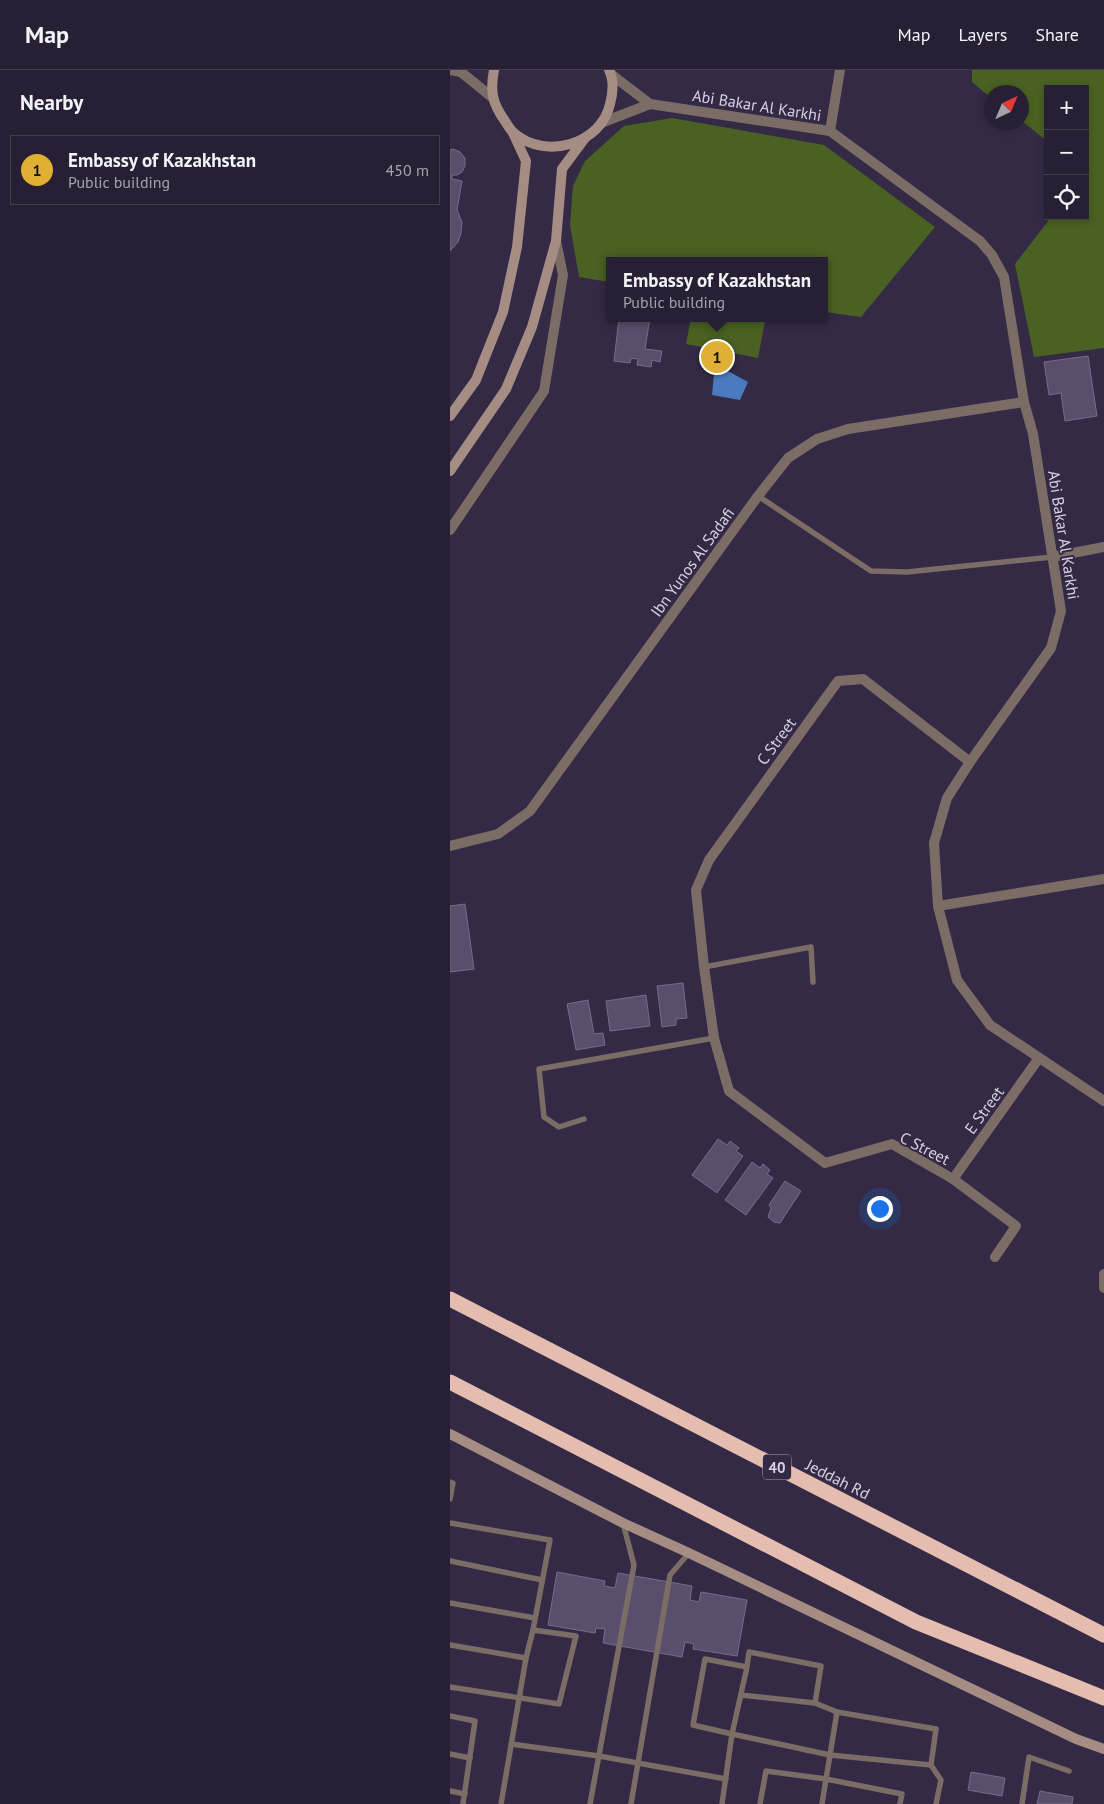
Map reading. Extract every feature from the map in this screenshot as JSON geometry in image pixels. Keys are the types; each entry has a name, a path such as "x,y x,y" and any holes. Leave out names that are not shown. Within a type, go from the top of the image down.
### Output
{"highway":[{"name":"Jeddah Rd","path":"450,1299 1104,1635"},
{"path":"450,1382 916,1622 1104,1698"}],"street":[{"path":"450,416 476,380 503,312 517,247 526,161 513,133 496,108 492,82 494,70"},
{"path":"830,131 840,70"},
{"path":"459,71 493,98"},
{"path":"610,73 650,104"},
{"path":"450,471 506,389 532,327 556,241 562,169 585,138 601,123 609,109 613,92 610,73"},
{"path":"601,123 650,104"},
{"name":"Abi Bakar Al Karkhi","path":"650,104 830,131 980,241 992,255 1004,277 1024,402 1033,434 1061,611 1051,648 970,762 947,798 934,843 938,906 957,980 990,1025 1104,1101"},
{"path":"513,133 530,143 549,147 568,146 585,138"},
{"path":"450,530 544,391 563,275 556,241"},
{"name":"Ibn Yunos Al Sadafi","path":"450,846 498,834 530,811 758,496 788,458 817,440 848,429 1024,402"},
{"path":"1052,557 1104,546"},
{"name":"C Street","path":"970,762 862,679 838,681 709,860 696,890 714,1038 729,1091 825,1163 892,1144 953,1179 1016,1226 995,1257"},
{"path":"938,906 1104,879"},
{"name":"E Street","path":"953,1179 1039,1058"},
{"path":"1104,1274 1104,1288"},
{"path":"450,1434 623,1523 1076,1739 1104,1749"}],"lane":[{"path":"758,496 871,570 907,572 1052,557"},
{"path":"704,967 810,947 814,982"},
{"path":"584,1119 560,1126 544,1117 539,1068 714,1038"},
{"path":"450,1482 452,1483 450,1499"},
{"path":"450,1523 550,1540 526,1658 501,1804"},
{"path":"590,1804 634,1565 623,1523"},
{"path":"631,1804 670,1575 689,1553"},
{"path":"450,1561 542,1580"},
{"path":"450,1603 535,1618"},
{"path":"450,1687 560,1704 576,1636 533,1630"},
{"path":"450,1645 526,1658"},
{"path":"722,1804 732,1734 749,1652 821,1666 815,1703"},
{"path":"747,1667 705,1659 693,1725 830,1755 931,1765"},
{"path":"741,1695 815,1703 837,1712 936,1729 931,1765 941,1780 936,1804"},
{"path":"822,1804 837,1712"},
{"path":"450,1716 475,1721 464,1804"},
{"path":"511,1744 599,1756 726,1780"},
{"path":"450,1754 470,1758"},
{"path":"1022,1804 1029,1756 1069,1771"},
{"path":"760,1804 766,1771 902,1794 900,1804"},
{"path":"450,1791 465,1794"}],"green space":[{"path":"972,70 1104,70 1104,348 1034,357 1015,264 1049,220 1089,220 1089,85 1044,85 1044,139 1029,127 1029,85 984,85 984,92 972,82"},
{"path":"672,118 824,145 935,227 861,317 828,312 828,257 606,257 606,282 579,277 570,225 573,186 585,161 624,126"},
{"path":"690,322 765,322 758,358 686,344"}],"water":[{"path":"715,364 748,382 740,400 712,395"}],"building":[{"path":"453,149 460,152 465,158 465,166 462,172 452,175 452,179 462,181 457,210 462,222 458,242 450,251 450,150"},
{"path":"619,322 649,322 645,349 662,351 660,362 652,360 651,367 637,365 638,359 631,358 630,363 614,361"},
{"path":"1088,356 1097,416 1065,421 1061,393 1049,395 1044,362"},
{"path":"465,904 474,969 450,972 450,906"},
{"path":"683,983 687,1018 676,1019 676,1025 662,1027 657,986"},
{"path":"646,995 650,1026 610,1031 606,1001"},
{"path":"588,1000 594,1034 603,1033 605,1045 576,1050 567,1004"},
{"path":"718,1139 727,1145 730,1141 739,1148 736,1151 743,1156 717,1193 692,1175"},
{"path":"752,1162 760,1168 763,1164 770,1170 767,1174 773,1178 746,1215 725,1200"},
{"path":"785,1181 801,1191 780,1223 774,1222 768,1217 771,1208 769,1205"},
{"path":"557,1572 605,1581 604,1586 615,1588 618,1573 692,1586 690,1600 699,1602 701,1592 747,1600 737,1656 693,1649 694,1644 685,1642 682,1657 603,1643 605,1629 596,1628 595,1633 548,1625"},
{"path":"971,1772 1005,1778 1002,1796 968,1790"},
{"path":"1040,1791 1073,1797 1072,1804 1037,1804"}],"place":[{"name":"Embassy of Kazakhstan","path":"717,357"}]}
